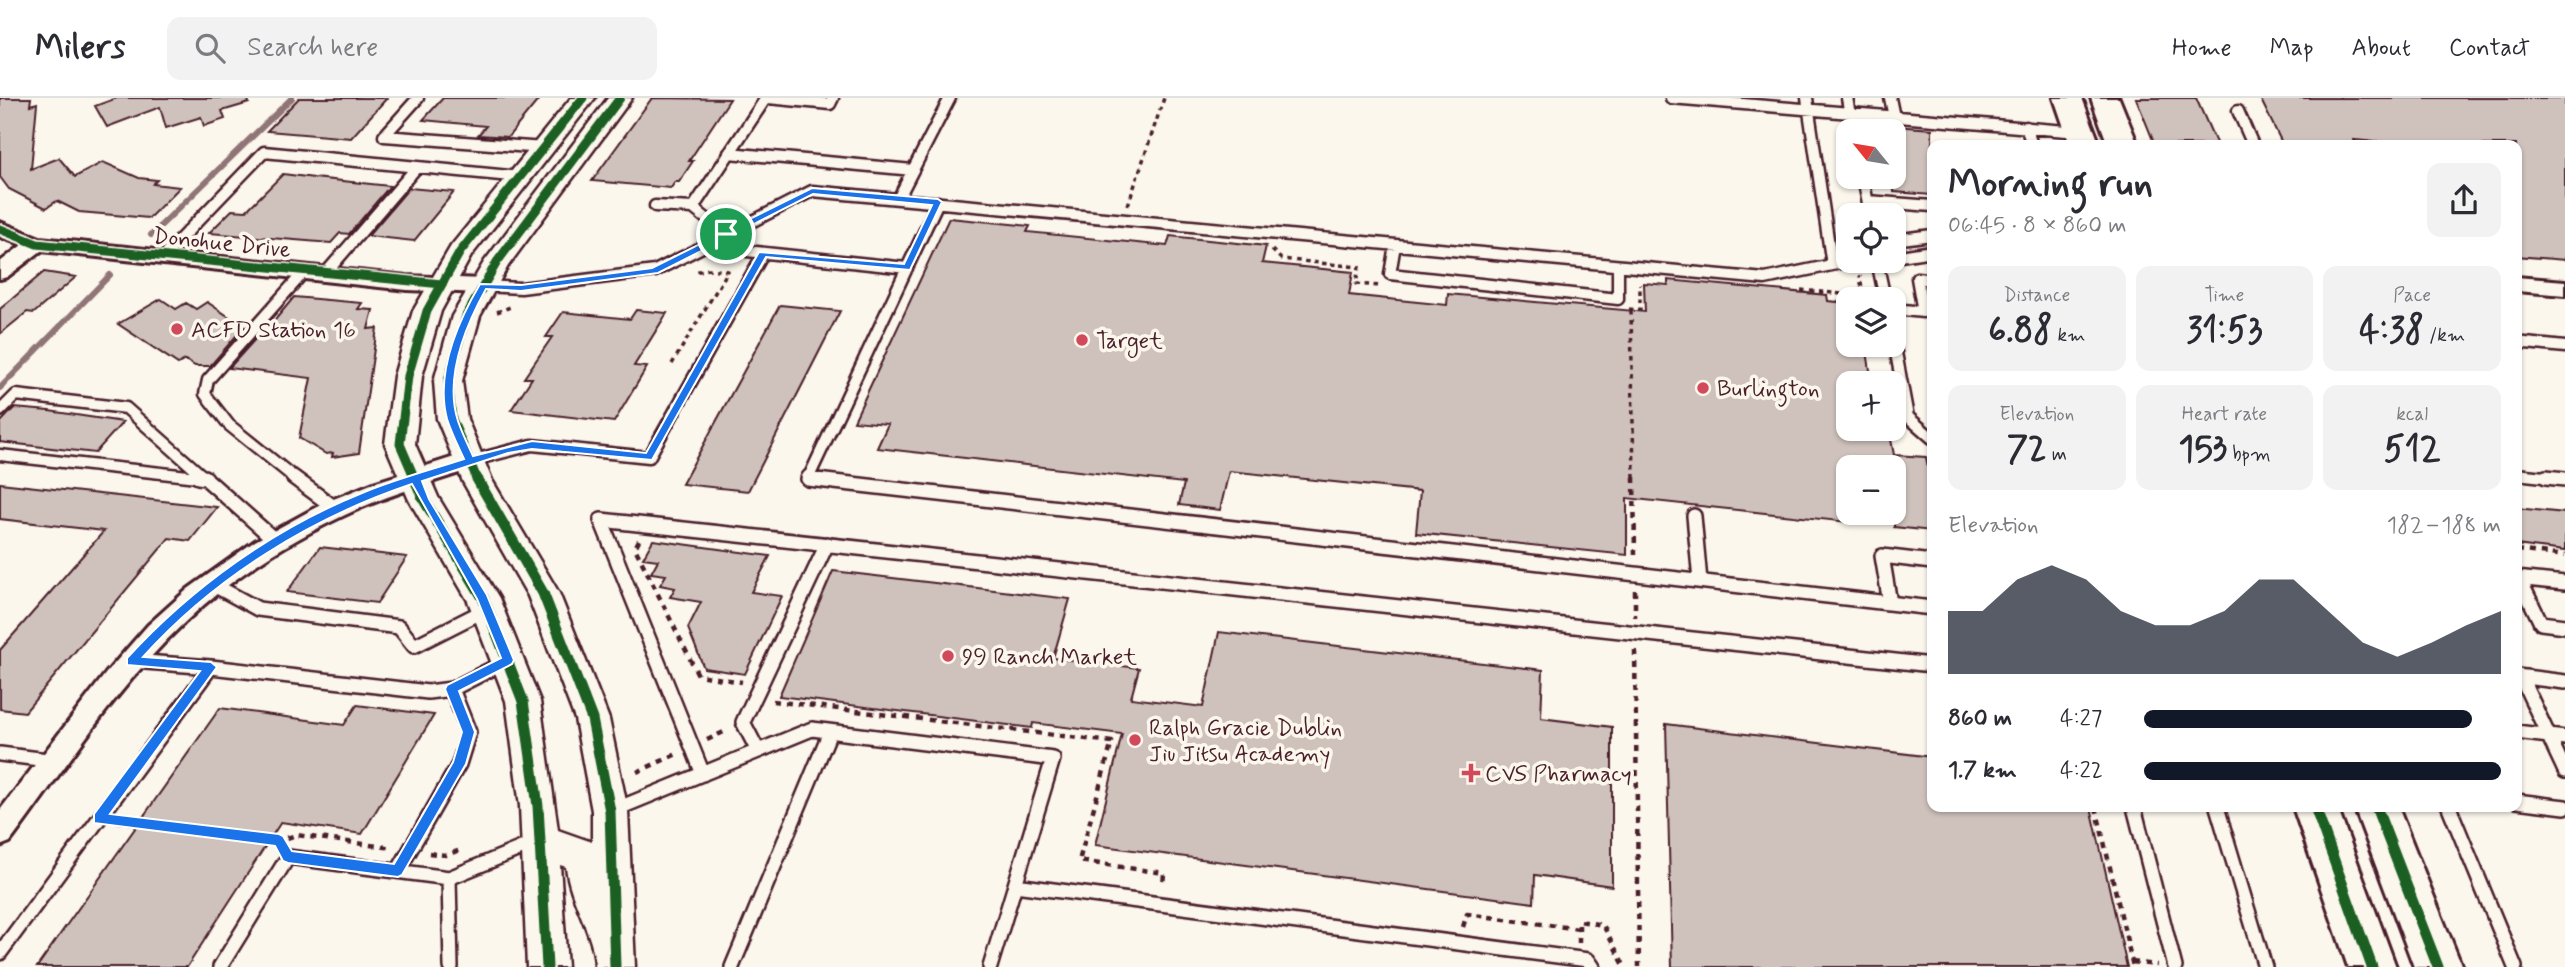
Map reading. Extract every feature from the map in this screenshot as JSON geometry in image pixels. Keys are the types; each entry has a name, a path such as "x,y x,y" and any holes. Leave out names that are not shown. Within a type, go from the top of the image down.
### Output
{"main road":[{"path":"2068,98 2082,138"},
{"path":"2105,98 2121,140"},
{"path":"2317,812 2372,967"},
{"path":"2378,812 2438,967"}],"street":[{"path":"547,967 538,806 523,701 487,609 424,500 400,444 408,376 423,318 460,252 583,98"},
{"path":"615,963 610,811 592,719 543,593 478,482 452,419 448,381 466,316 497,262 620,98"},
{"name":"Donohue Drive","path":"0,229 37,244 303,272 483,286"},
{"path":"0,271 37,244"},
{"path":"2522,284 2565,288"},
{"path":"2522,299 2565,303"},
{"path":"0,833 132,662 159,631 212,584 276,541 335,508 470,461"},
{"path":"540,841 583,856 587,888 615,963"}],"lane":[{"path":"418,98 384,136 544,148"},
{"path":"693,208 767,98 830,104 833,98"},
{"path":"898,199 950,98"},
{"path":"1671,98 2026,127 2082,138"},
{"path":"1807,98 1832,265"},
{"path":"1847,98 1851,119"},
{"path":"1890,98 1894,117"},
{"path":"2238,111 2251,140"},
{"path":"2026,127 2030,140"},
{"path":"162,258 264,152 521,177"},
{"path":"729,153 913,170"},
{"path":"326,274 417,167"},
{"path":"1866,189 1868,201 1927,206"},
{"path":"483,286 521,288 654,271 812,191 1765,279 1836,264"},
{"path":"938,202 808,479 1927,607"},
{"path":"655,206 693,208 747,251 907,268"},
{"path":"1906,238 1927,236"},
{"path":"1395,245 1390,274 1618,299 1619,266"},
{"path":"1906,255 1927,252"},
{"path":"470,461 532,445 649,457 763,254"},
{"path":"303,272 208,380 205,394 229,425 269,459 335,508"},
{"path":"1880,273 1883,287"},
{"path":"1906,310 1923,312 1917,278 1927,279"},
{"path":"2522,342 2565,346"},
{"path":"1897,357 1908,417 1927,434"},
{"path":"0,411 16,395 126,408 276,541"},
{"path":"0,454 206,478"},
{"path":"2522,475 2565,479"},
{"path":"1694,516 1700,581"},
{"path":"703,774 601,520 1927,664"},
{"path":"758,751 743,722 827,544"},
{"path":"1890,603 1882,556 1927,561"},
{"path":"2522,578 2565,583"},
{"path":"212,584 258,610 399,627 414,646 487,609"},
{"path":"2522,586 2541,623 2565,626"},
{"path":"132,662 211,667 428,692 452,689 508,660"},
{"path":"0,953 211,667"},
{"path":"2522,677 2565,682"},
{"path":"2522,683 2565,771"},
{"path":"398,871 459,764 469,732 452,689"},
{"path":"610,811 812,729 1053,759 990,967"},
{"path":"732,967 830,732"},
{"path":"2522,733 2565,738"},
{"path":"0,754 55,761"},
{"path":"2522,802 2565,807"},
{"path":"2135,812 2175,967"},
{"path":"2218,812 2264,967"},
{"path":"2451,812 2515,967"},
{"path":"220,967 288,857 449,878 540,841"},
{"path":"449,878 451,967"},
{"path":"1015,885 1588,960 1593,967"}],"path":[{"path":"1123,220 1164,98"},
{"path":"1265,243 1281,259 1359,267 1356,284 1384,286"},
{"path":"672,364 728,271 709,269 691,272"},
{"path":"1793,289 1863,296 1860,273"},
{"path":"1617,308 1640,310 1640,276"},
{"path":"497,312 518,305"},
{"path":"2522,551 2565,555"},
{"path":"2097,812 2133,967"},
{"path":"99,818 279,840 288,857"},
{"path":"1579,959 1579,921 1603,925 1625,967"}],"building":[{"path":"0,98 31,98 30,105 37,103 31,169 59,158 75,177 103,162 139,178 157,180 153,184 180,187 149,218 79,212 57,201 46,208 9,189 0,177"},
{"path":"117,98 248,98 249,103 222,111 225,119 204,126 201,117 166,128 160,107 107,127 95,106"},
{"path":"299,98 387,98 351,138 267,131"},
{"path":"443,98 540,98 508,137 478,135 486,126 423,120"},
{"path":"652,98 730,99 689,161 693,161 679,182 675,182 671,188 592,181"},
{"path":"2136,98 2196,98 2215,140 2153,140"},
{"path":"2260,98 2565,98 2565,260 2522,256 2522,140 2281,140"},
{"path":"1906,127 1932,129 1932,140 1927,140 1927,195 1894,192 1894,189 1906,189"},
{"path":"283,174 390,186 349,234 340,233 331,243 209,233 232,210 246,211"},
{"path":"409,188 454,192 414,241 368,236"},
{"path":"949,218 1030,226 1027,232 1167,246 1170,236 1266,246 1262,263 1353,272 1349,295 1447,305 1448,294 1645,312 1644,283 1668,285 1668,280 1827,295 1828,301 1836,302 1836,357 1868,357 1870,371 1836,371 1836,441 1891,441 1894,455 1836,455 1836,521 1627,498 1627,555 1416,533 1420,491 1229,471 1220,510 1179,505 1184,483 877,448 888,424 854,421"},
{"path":"44,272 76,277 34,313 27,312 0,334 0,309"},
{"path":"294,297 362,303 358,309 373,310 368,329 377,328 359,453 332,457 333,453 326,454 299,438 311,378 229,368 257,337 260,338"},
{"name":"ACFD Station 16","path":"161,299 176,309 186,303 196,309 207,302 244,327 210,366 195,366 185,360 178,364 118,324"},
{"path":"780,305 840,311 748,491 682,484"},
{"path":"636,310 667,313 634,366 647,367 614,422 511,410 532,378 524,378 552,337 546,337 563,312 630,319"},
{"path":"14,408 123,422 95,453 0,442 0,423"},
{"path":"1906,456 1926,457 1927,530 1894,527 1906,525"},
{"path":"0,483 217,507 190,541 169,538 25,712 0,709 0,650 104,531 0,519"},
{"path":"2522,509 2565,513 2565,551 2522,546"},
{"path":"653,540 770,556 751,592 782,596 745,674 704,668 688,628 701,602 670,597 675,588 660,585 666,575 651,573 658,560 643,558"},
{"path":"320,547 407,557 377,603 287,592"},
{"path":"833,571 1070,599 1053,658 1139,668 1131,698 1203,707 1219,632 1543,670 1541,718 1612,727 1612,886 1535,875 1534,903 1095,845 1122,734 1033,723 1032,728 779,696"},
{"path":"357,705 434,715 362,834 281,822 187,967 37,967 220,708 344,725"},
{"path":"1666,724 1927,756 1927,812 2092,812 2127,967 1672,967"}],"waterway":[{"path":"151,235 292,98"},
{"path":"0,388 110,275"}],"cycle path":[{"path":"547,967 538,806 523,701 483,598 424,500 400,444 408,376 427,311 460,252 583,98"},
{"path":"615,967 610,811 592,719 543,593 478,482 452,419 448,381 466,316 497,262 620,98"},
{"path":"0,229 37,244 442,284"},
{"path":"2317,812 2372,967"},
{"path":"2378,812 2438,967"}],"place":[{"name":"ACFD Station 16","path":"177,329"},
{"name":"Target","path":"1082,340"},
{"name":"Burlington","path":"1703,388"},
{"name":"99 Ranch Market","path":"948,656"},
{"name":"Ralph Gracie Dublin Jiu Jitsu Academy","path":"1135,740"},
{"name":"CVS Pharmacy","path":"1471,773"}],"route":[{"path":"726,234 654,271 521,288 483,286 466,316 448,381 452,419 470,461 415,479 367,495 311,521 244,561 212,584 159,631 132,662 211,667 99,818 279,840 288,857 398,871 459,764 469,732 452,689 508,660 483,598 424,500 415,479 507,450 532,445 649,457 763,254 907,268 938,202 812,191 726,234"}]}
